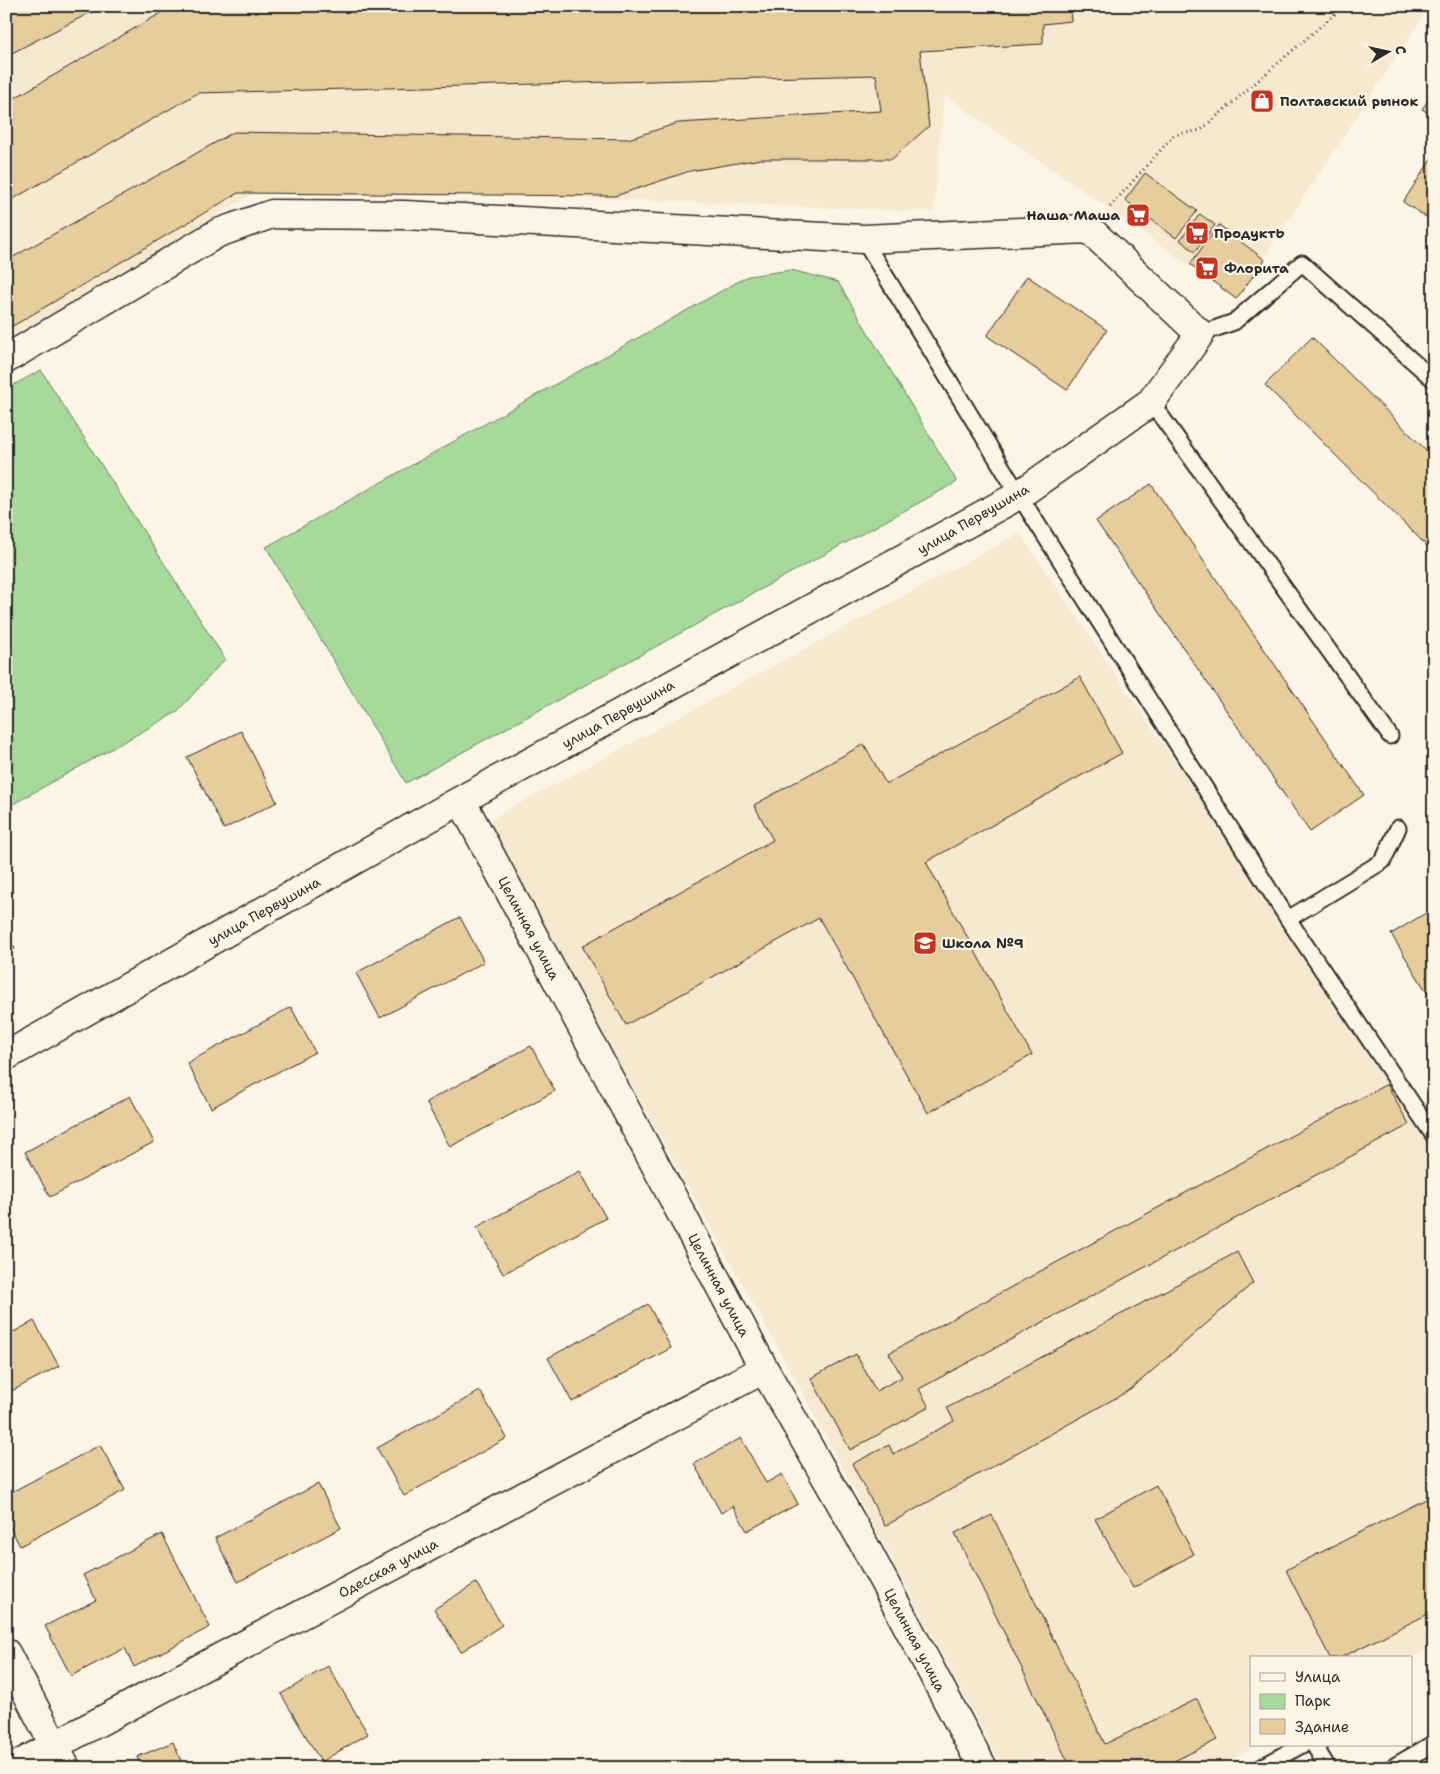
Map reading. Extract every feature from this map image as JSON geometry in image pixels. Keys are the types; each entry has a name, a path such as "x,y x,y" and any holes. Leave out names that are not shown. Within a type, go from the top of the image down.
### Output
{"street":[{"path":"6,359 218,233 272,214 404,215 863,239 1089,229 1200,334"},
{"name":"улица Первушина","path":"6,1056 461,800 1019,495 1151,402 1200,334"},
{"name":"Целинная улица","path":"461,800 764,1369 859,1535 983,1768"},
{"name":"Одесская улица","path":"12,1768 60,1756 764,1369"},
{"path":"6,1653 60,1756"}],"lane":[{"path":"863,239 1019,495 1288,918 1434,1136"},
{"path":"1200,334 1234,322 1302,263 1434,380"},
{"path":"1151,402 1390,736"},
{"path":"1288,918 1383,861 1398,828"},
{"path":"1391,1768 1434,1743"},
{"path":"1260,1768 1300,1746"},
{"path":"1315,1746 1328,1768"}],"path":[{"path":"1089,229 1174,135 1201,130 1344,6"},
{"path":"1430,841 1434,847"}],"shaded area":[{"path":"6,6 1430,6 1236,299 944,95 934,212 267,185 6,342"},
{"path":"1020,533 1380,1064 1434,1155 1434,1646 1412,1657 1250,1656 1250,1746 1256,1746 1216,1768 1003,1768 793,1375 485,822"}],"green space":[{"path":"791,270 838,282 957,482 406,783 266,547 748,276"},
{"path":"41,370 225,659 177,712 6,808 6,389"}],"building":[{"path":"6,6 103,6 6,56"},
{"path":"173,6 1070,6 1071,21 1043,24 1043,44 920,51 929,126 892,159 761,159 690,171 615,196 238,193 6,330 6,261 234,132 628,139 678,123 881,111 876,75 198,93 6,203 6,103"},
{"path":"1434,92 1434,117 1422,109"},
{"path":"1434,155 1434,222 1403,202"},
{"path":"1145,173 1197,211 1176,238 1125,200"},
{"name":"ПродуктЬ","path":"1200,214 1215,225 1195,252 1180,240"},
{"path":"1219,225 1265,260 1236,299 1190,264"},
{"path":"1027,276 1107,330 1067,390 987,336"},
{"path":"1312,337 1434,458 1434,553 1265,385"},
{"path":"1151,484 1364,795 1310,832 1096,521"},
{"path":"1080,677 1122,753 926,862 1032,1055 928,1113 819,918 626,1025 582,946 773,840 754,805 864,744 886,784"},
{"path":"241,731 277,802 224,829 187,757"},
{"path":"1434,908 1434,1004 1391,934"},
{"path":"460,917 484,962 380,1018 356,973"},
{"path":"6,931 15,949 6,953"},
{"path":"291,1007 315,1052 211,1108 187,1063"},
{"path":"531,1046 555,1091 450,1147 426,1102"},
{"path":"1387,1084 1409,1125 919,1389 929,1407 850,1450 811,1378 856,1354 876,1391 902,1377 889,1353"},
{"path":"130,1096 154,1142 50,1197 25,1152"},
{"path":"580,1171 606,1218 503,1274 477,1227"},
{"path":"1237,1252 1253,1283 1130,1390 885,1526 852,1464 889,1445 893,1454 954,1421 947,1408"},
{"path":"648,1304 671,1348 572,1402 548,1358"},
{"path":"34,1321 59,1366 6,1394 6,1336"},
{"path":"480,1391 507,1438 404,1496 377,1448"},
{"path":"741,1438 766,1483 782,1474 798,1504 747,1531 733,1506 721,1513 694,1464"},
{"path":"100,1445 125,1490 20,1546 6,1520 6,1495"},
{"path":"318,1484 341,1528 238,1582 215,1538"},
{"path":"1156,1485 1194,1554 1133,1588 1095,1519"},
{"path":"1434,1495 1434,1611 1344,1656 1329,1656 1286,1570"},
{"path":"992,1515 1105,1744 1197,1699 1217,1740 1160,1768 1071,1768 955,1533"},
{"path":"162,1534 210,1627 134,1667 125,1648 71,1676 45,1626 96,1600 83,1575"},
{"path":"476,1583 502,1625 461,1652 434,1609"},
{"path":"328,1666 368,1734 321,1762 281,1694"},
{"path":"173,1742 184,1768 142,1768 137,1757"}],"place":[{"name":"Полтавский рынок","path":"1262,101"},
{"name":"Наша Маша","path":"1138,215"},
{"name":"ПродуктЬ","path":"1197,233"},
{"name":"Флорита","path":"1207,268"},
{"name":"Школа №9","path":"925,943"}]}
